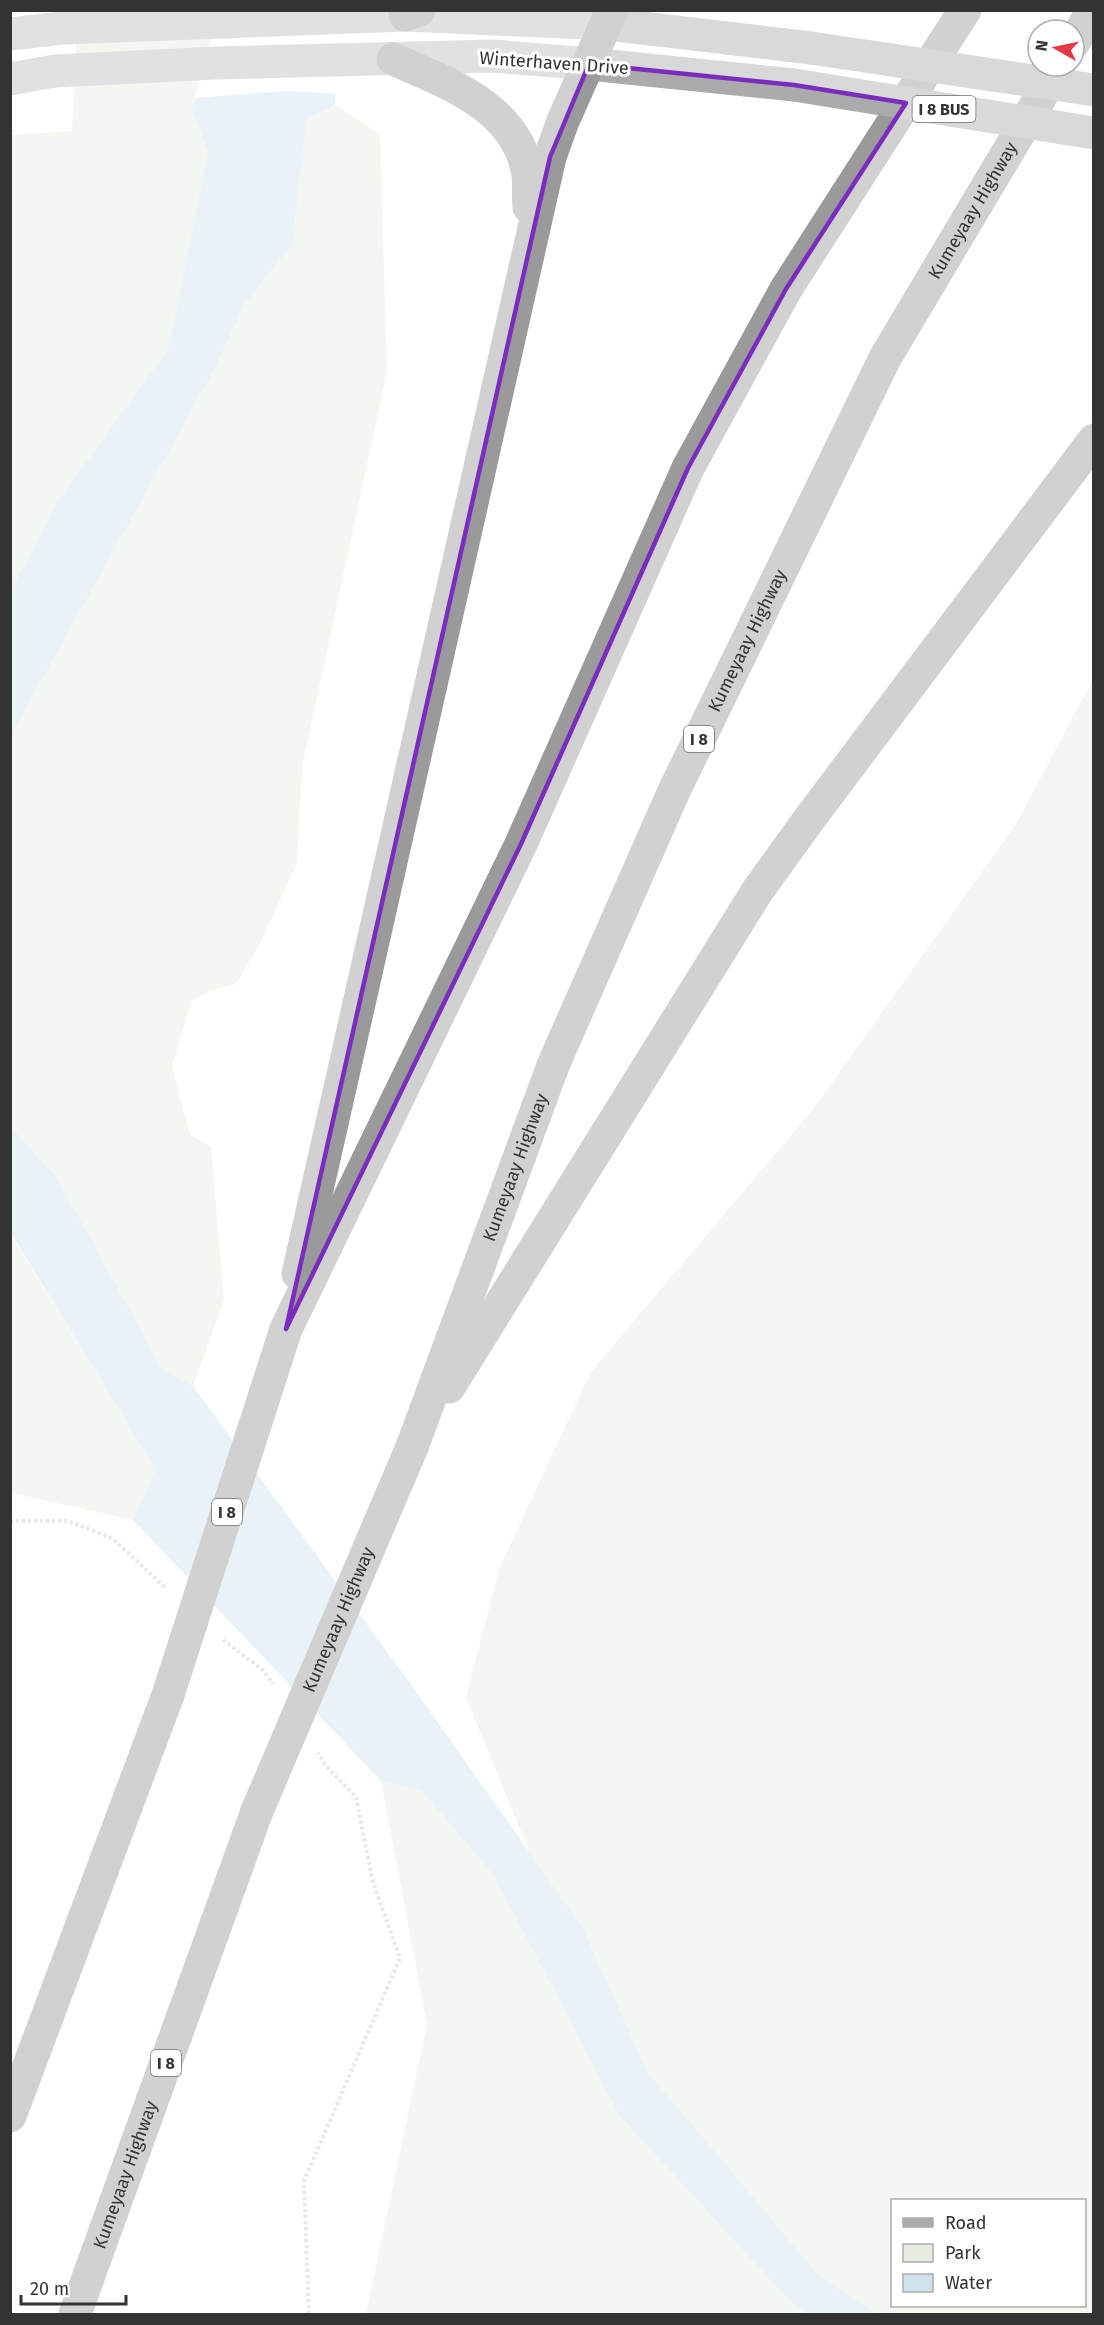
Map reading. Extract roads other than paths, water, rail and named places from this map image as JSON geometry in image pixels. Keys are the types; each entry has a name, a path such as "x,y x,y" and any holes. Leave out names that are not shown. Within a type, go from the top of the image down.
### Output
{"highway":[{"name":"I 8","path":"10,2116 168,1695 286,1329 521,844 688,468 786,289 965,10"},
{"path":"286,1329 550,157 563,121 610,17"},
{"path":"393,59 465,91 510,130 520,149 528,174 530,245"},
{"name":"Kumeyaay Highway","path":"75,2314 257,1811 412,1447 554,1063 674,791 885,358 1052,78"},
{"path":"412,1447 758,890 1094,440"}],"main road":[{"name":"I 8 BUS","path":"10,34 63,28 412,13 610,17 1094,90"},
{"name":"Winterhaven Drive","path":"10,80 55,71 216,63 493,56 794,86 1094,133"}],"water":[{"path":"225,11 339,11 335,105 307,119 292,245 245,304 212,374 11,735 11,590 55,505 168,349 208,150 192,113"},
{"path":"11,1127 58,1179 163,1370 193,1386 417,1693 583,1928 647,2071 820,2277 878,2314 807,2314 794,2306 619,2115 494,1876 421,1790 381,1781 133,1520 155,1469 11,1233"}]}
